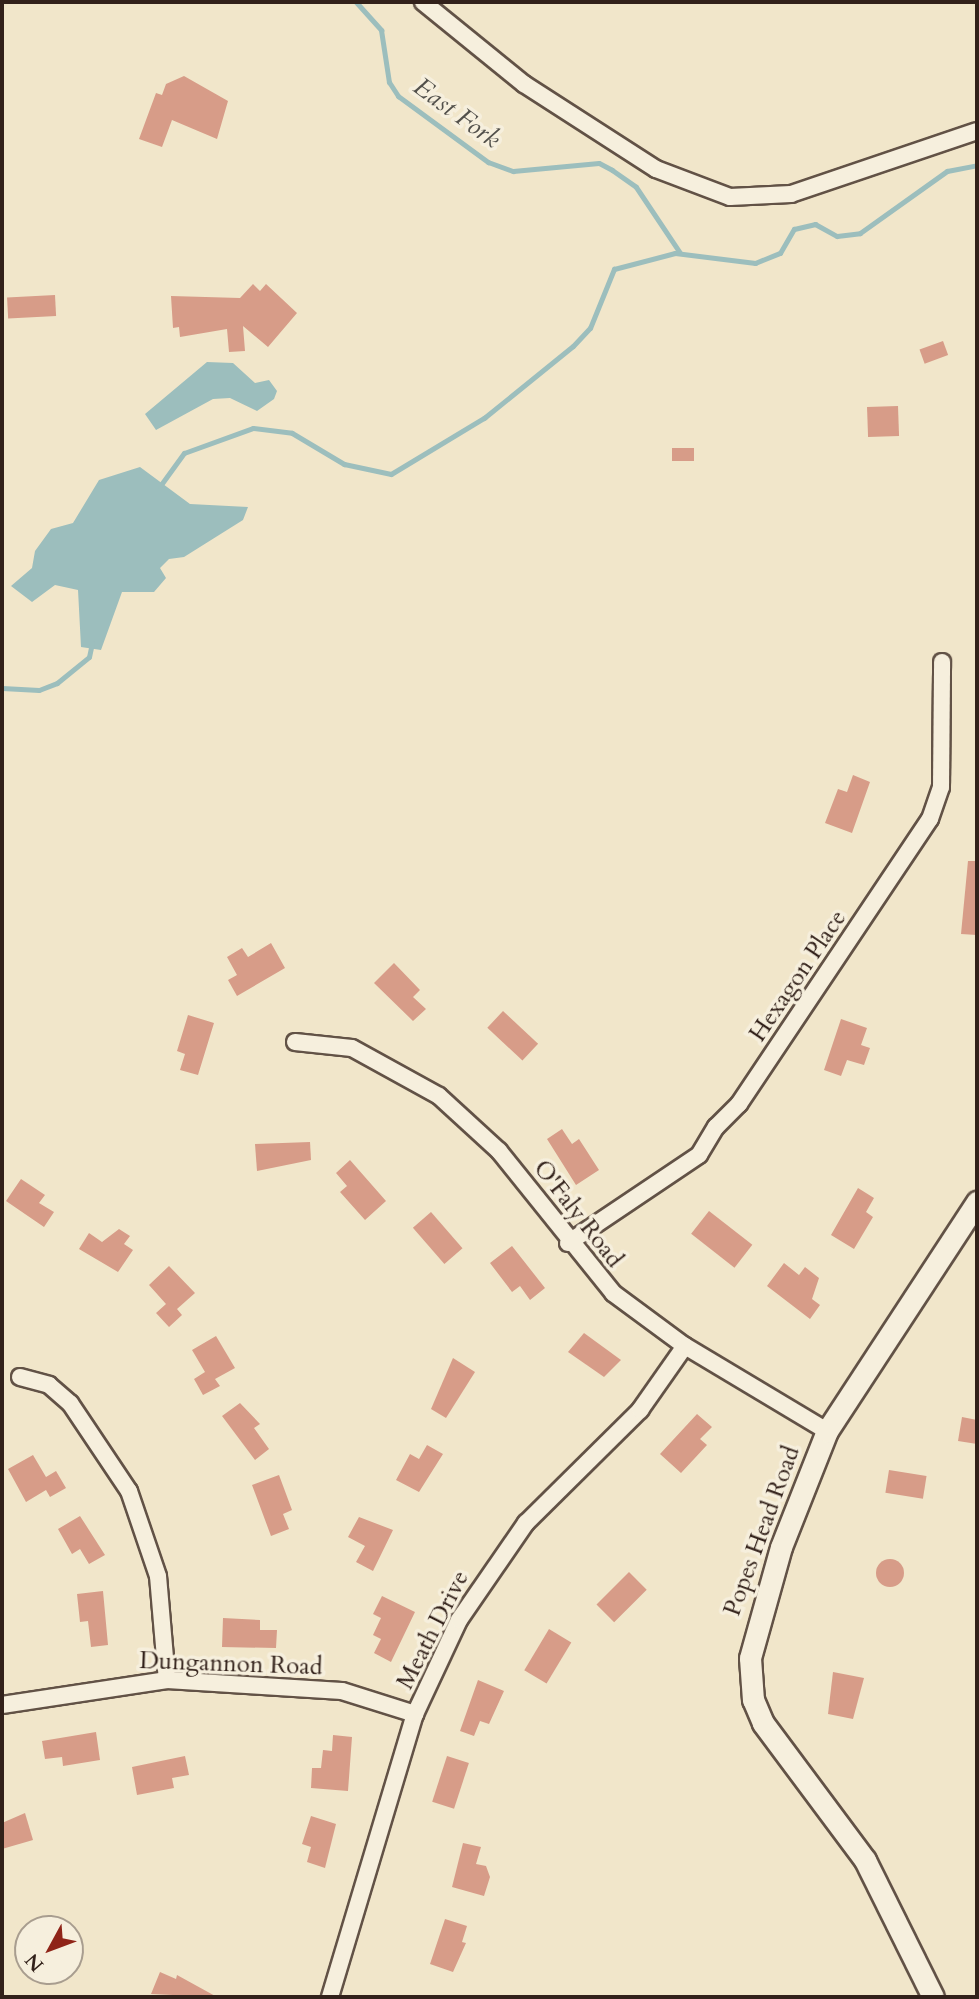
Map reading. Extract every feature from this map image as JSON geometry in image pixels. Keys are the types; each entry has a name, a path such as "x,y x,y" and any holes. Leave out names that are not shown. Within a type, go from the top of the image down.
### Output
{"street":[{"path":"423,2 555,105 656,169 718,194 753,199 791,194 977,131"},
{"name":"Hexagon Place","path":"568,1243 699,1154 716,1127 739,1104 930,819 941,787 942,662"},
{"name":"O'Faly Road","path":"295,1042 352,1048 439,1096 499,1151 568,1243 613,1293 685,1346 827,1431"},
{"name":"Popes Head Road","path":"933,1997 865,1860 779,1750 753,1700 750,1658 756,1619 827,1431 977,1202"},
{"name":"Meath Drive","path":"331,1997 415,1714 459,1620 502,1553 555,1491 640,1410 685,1346"},
{"path":"20,1377 49,1385 70,1403 130,1491 158,1576 167,1679"},
{"name":"Dungannon Road","path":"2,1705 167,1679 342,1691 415,1714"}],"water":[{"path":"207,362 233,363 255,383 269,380 277,391 274,399 257,411 230,398 213,399 156,430 145,414"},
{"path":"140,467 190,504 248,507 243,520 184,557 169,559 160,568 166,578 154,592 122,592 101,650 81,647 78,590 55,585 32,602 11,586 32,568 35,551 51,529 73,523 99,480"}],"building":[{"path":"184,76 228,101 217,139 172,120 162,147 139,139 156,93 162,95 166,84"},
{"path":"253,284 260,291 266,284 297,313 268,347 243,326 245,351 229,352 227,329 180,337 179,327 173,328 171,296 240,298"},
{"path":"55,295 56,316 8,318 7,298"},
{"path":"943,341 948,355 925,364 920,350"},
{"path":"898,406 899,436 868,437 867,407"},
{"path":"672,448 694,448 694,461 672,461"},
{"path":"853,775 870,782 852,833 825,823 838,789 847,792"},
{"path":"968,861 977,861 977,935 961,934"},
{"path":"271,943 285,968 237,996 228,980 237,975 227,957 242,948 248,957"},
{"path":"394,963 420,990 413,997 426,1009 413,1021 374,983"},
{"path":"503,1011 538,1044 522,1061 487,1028"},
{"path":"188,1015 214,1023 198,1075 180,1070 185,1054 177,1051"},
{"path":"841,1019 867,1028 861,1045 870,1048 864,1065 847,1060 841,1076 824,1070"},
{"path":"562,1129 572,1144 579,1139 599,1170 576,1185 547,1139"},
{"path":"310,1142 311,1160 257,1171 255,1144"},
{"path":"350,1160 386,1201 365,1220 340,1192 347,1186 336,1173"},
{"path":"21,1179 45,1195 39,1203 54,1212 44,1227 6,1201"},
{"path":"858,1188 874,1198 866,1212 873,1217 854,1249 831,1235"},
{"path":"709,1211 752,1245 734,1268 691,1234"},
{"path":"431,1212 462,1248 444,1264 413,1228"},
{"path":"119,1229 130,1236 124,1244 133,1250 118,1272 79,1249 89,1233 102,1242"},
{"path":"512,1246 545,1288 530,1300 520,1286 512,1292 490,1263"},
{"path":"784,1263 799,1275 805,1267 819,1278 812,1299 820,1305 810,1319 767,1286"},
{"path":"169,1266 195,1293 177,1309 182,1315 169,1327 156,1313 166,1304 149,1285"},
{"path":"584,1333 621,1360 604,1377 568,1352"},
{"path":"216,1336 235,1368 215,1379 220,1386 203,1395 194,1379 205,1372 192,1350"},
{"path":"453,1358 475,1372 446,1418 431,1409"},
{"path":"240,1403 260,1424 254,1428 269,1449 255,1460 222,1416"},
{"path":"697,1414 712,1427 700,1439 707,1445 681,1473 660,1454"},
{"path":"962,1417 977,1420 977,1444 958,1441"},
{"path":"427,1445 443,1454 419,1492 396,1480 410,1454 419,1459"},
{"path":"33,1455 46,1477 56,1471 66,1488 50,1497 46,1490 26,1502 8,1469"},
{"path":"889,1470 927,1476 923,1499 885,1493"},
{"path":"279,1475 292,1510 283,1514 289,1529 271,1536 252,1485"},
{"path":"80,1516 105,1555 89,1564 80,1549 72,1554 58,1529"},
{"path":"359,1517 393,1530 373,1571 356,1562 365,1546 348,1537"},
{"path":"890,1559 900,1563 904,1573 900,1583 890,1587 880,1583 876,1573 880,1563"},
{"path":"629,1572 647,1590 614,1622 596,1605"},
{"path":"103,1591 108,1645 91,1647 88,1621 80,1622 77,1594"},
{"path":"382,1596 415,1612 391,1662 374,1653 381,1639 373,1635 381,1618 373,1614"},
{"path":"223,1618 260,1620 260,1630 277,1630 276,1648 222,1647"},
{"path":"549,1629 571,1642 547,1684 524,1670"},
{"path":"833,1672 864,1678 853,1719 828,1714"},
{"path":"478,1680 504,1691 489,1724 480,1721 474,1736 460,1731"},
{"path":"96,1732 100,1760 63,1766 62,1757 45,1759 42,1741"},
{"path":"333,1735 352,1737 348,1791 311,1788 312,1768 321,1768 323,1750 332,1751"},
{"path":"185,1756 189,1775 172,1778 174,1788 137,1795 132,1767"},
{"path":"447,1756 469,1763 454,1809 432,1802"},
{"path":"25,1813 33,1840 2,1849 2,1823"},
{"path":"311,1816 336,1824 325,1868 307,1862 311,1847 302,1844"},
{"path":"463,1843 481,1847 476,1864 486,1866 490,1877 484,1896 452,1887"},
{"path":"445,1919 467,1926 462,1942 466,1943 453,1972 430,1964"},
{"path":"160,1972 176,1979 177,1975 217,1997 151,1994"}],"waterway":[{"name":"East Fork","path":"356,2 381,30 389,82 398,96 488,162 513,171 599,163 612,170 636,187 680,253"},
{"path":"160,486 184,453 253,428 292,433 344,464 391,474 484,418 573,346 590,328 614,269 675,253 755,263 780,253 794,229 815,224 837,236 860,233 947,171 977,165"},
{"path":"2,688 39,690 57,683 89,657 92,643"}]}
